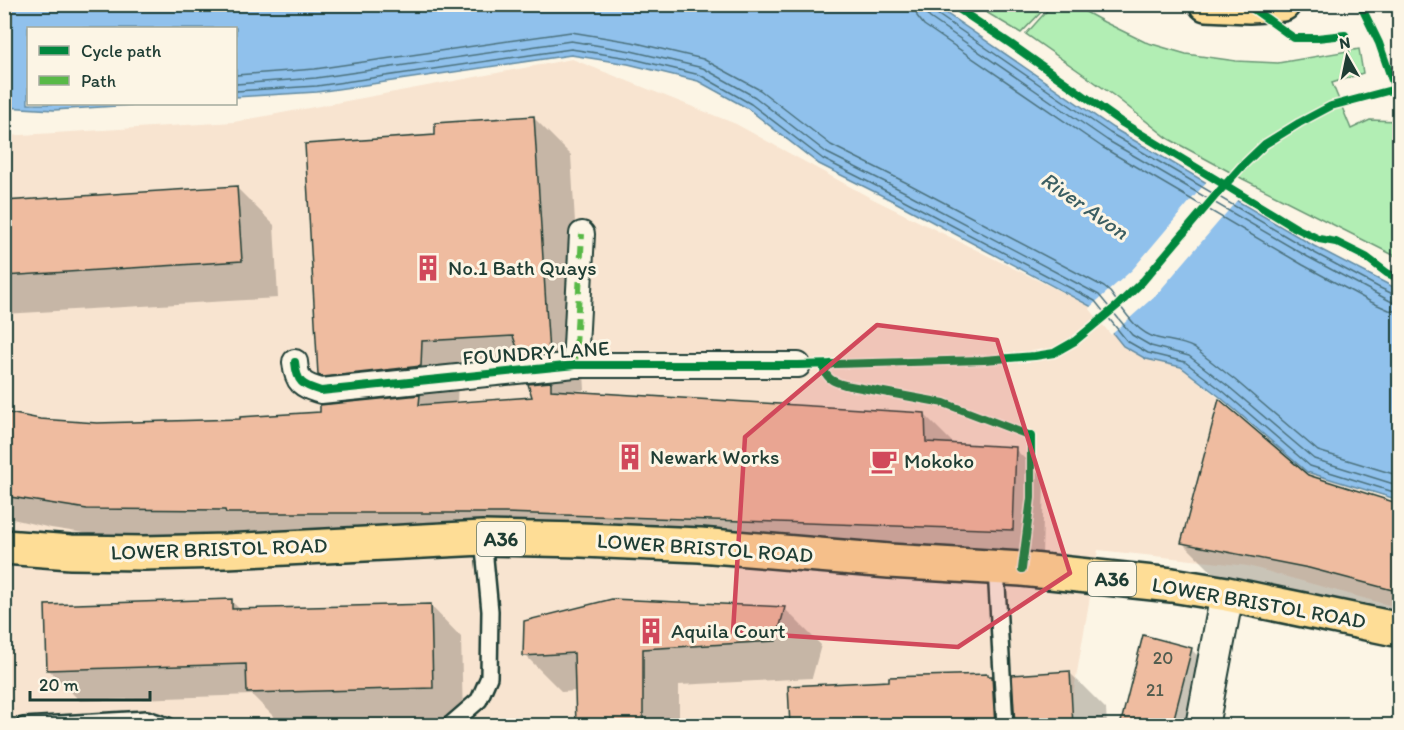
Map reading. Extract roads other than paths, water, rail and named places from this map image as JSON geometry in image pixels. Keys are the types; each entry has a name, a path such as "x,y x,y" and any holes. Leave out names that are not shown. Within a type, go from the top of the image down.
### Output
{"main road":[{"path":"1206,4 1249,6 1283,4"},
{"name":"LOWER BRISTOL ROAD","path":"4,547 71,552 144,553 483,538 700,545 889,561 1022,569 1172,585 1227,594 1400,630"}],"street":[{"path":"575,365 582,234"},
{"name":"FOUNDRY LANE","path":"295,362 296,375 304,385 321,391 575,365 798,366"},
{"path":"1202,726 1227,594"}],"lane":[{"path":"449,726 479,700 489,677 490,611 483,538"},
{"path":"996,568 1005,726"},
{"path":"23,726 122,723 147,719 168,726"}],"water":[{"name":"River Avon","path":"4,5 934,5 1113,128 1314,246 1399,290 1399,500 1307,472 1220,397 1181,367 1146,359 1123,346 1092,307 819,164 747,108 698,81 628,64 571,55 317,92 237,97 237,27 27,27 27,105 132,105 54,110 5,107"}],"place":[{"name":"No.1 Bath Quays","path":"428,268"},
{"name":"Newark Works","path":"630,457"},
{"name":"Mokoko","path":"884,461"},
{"name":"Aquila Court","path":"651,631"}]}
